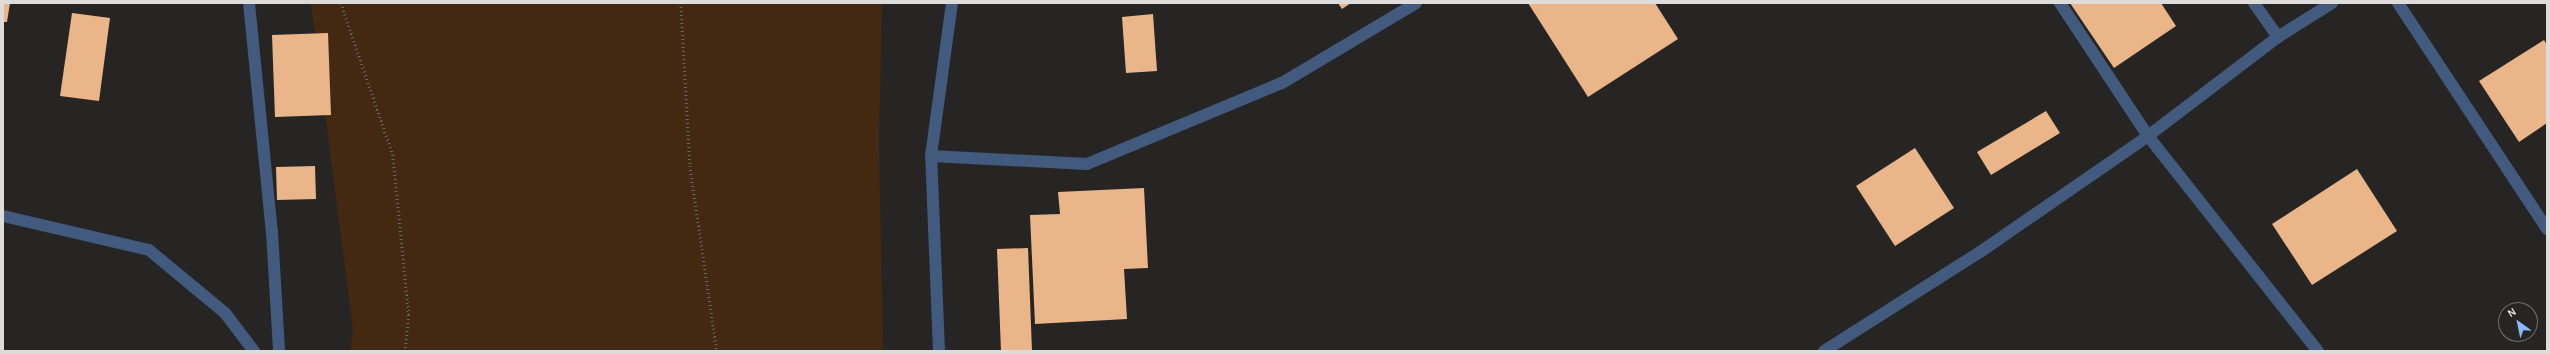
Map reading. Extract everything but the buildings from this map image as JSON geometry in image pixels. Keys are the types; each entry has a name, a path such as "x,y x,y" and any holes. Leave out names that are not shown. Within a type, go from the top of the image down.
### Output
{"street":[{"path":"249,3 272,232 279,351"},
{"path":"939,351 931,156 952,3"},
{"path":"931,156 1087,164 1282,83 1416,3"},
{"path":"2060,3 2148,136 2318,351"},
{"path":"2254,3 2278,37"},
{"path":"1824,351 1983,250 2148,136 2278,37 2332,3"},
{"path":"2398,3 2547,229"},
{"path":"3,216 149,250 225,313 254,351"}],"path":[{"path":"341,3 393,155 408,315 405,351"},
{"path":"681,3 690,166 717,351"}],"shaded area":[{"path":"311,3 882,3 879,143 883,351 350,351 353,330"}]}
